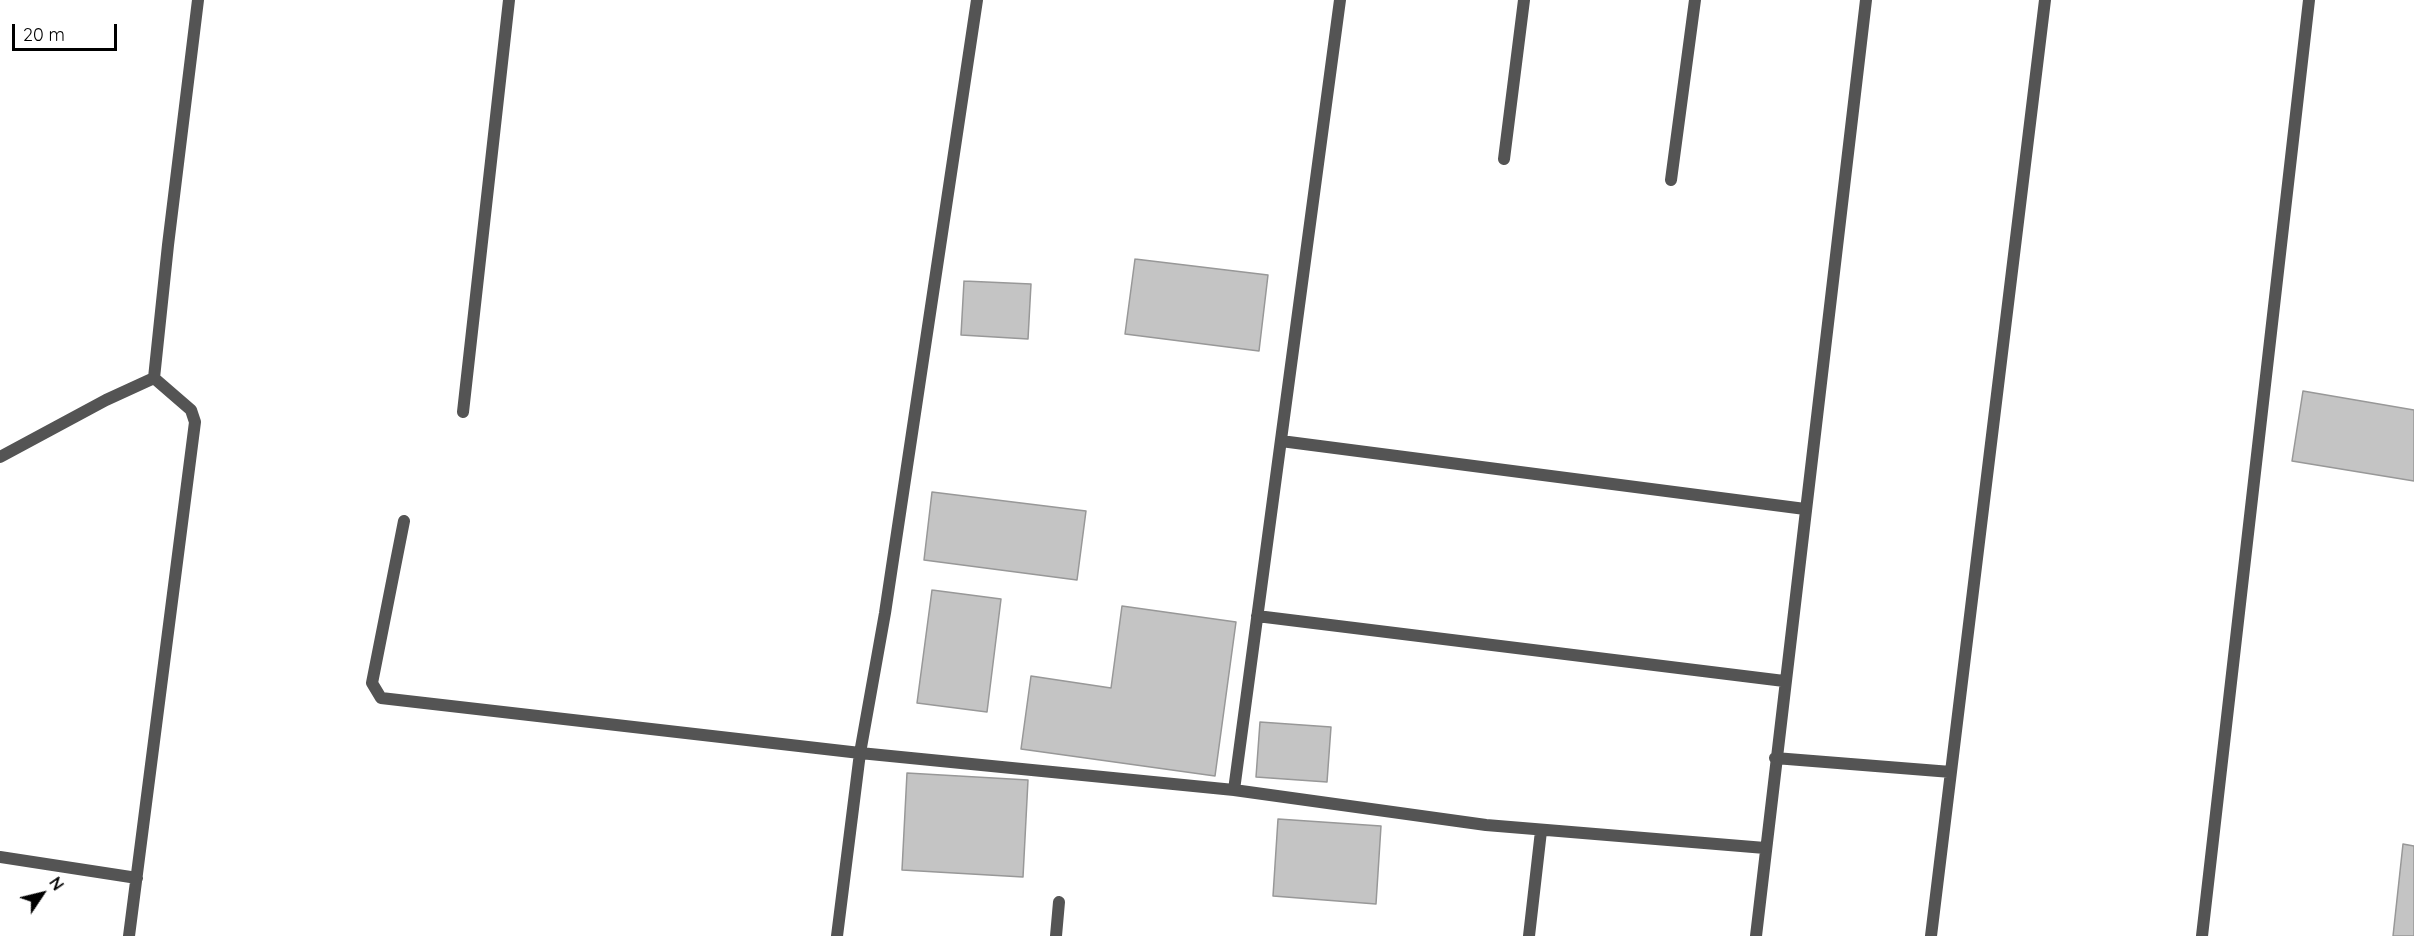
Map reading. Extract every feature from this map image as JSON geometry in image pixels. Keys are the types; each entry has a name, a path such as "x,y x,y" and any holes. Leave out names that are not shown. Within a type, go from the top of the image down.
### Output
{"street":[{"path":"154,378 198,0"},
{"path":"464,412 509,0"},
{"path":"837,936 860,753 885,613 977,0"},
{"path":"1234,790 1340,0"},
{"path":"1504,159 1524,0"},
{"path":"1671,180 1695,0"},
{"path":"1756,936 1784,681 1866,0"},
{"path":"1931,936 2045,0"},
{"path":"2202,936 2309,0"},
{"path":"0,458 106,400 154,378"},
{"path":"129,936 195,422 191,410 154,378"},
{"path":"1281,441 1805,509"},
{"path":"404,521 372,683 381,699 860,753 1234,790 1541,831 1765,848"},
{"path":"1257,616 1784,681"},
{"path":"1775,758 1951,772"},
{"path":"1529,936 1541,831"},
{"path":"0,858 137,878"},
{"path":"1056,936 1059,902"}],"building":[{"path":"1135,259 1268,275 1259,351 1125,334"},
{"path":"964,281 1031,284 1028,339 961,335"},
{"path":"2303,391 2414,410 2414,481 2292,461"},
{"path":"932,492 1086,511 1077,580 924,560"},
{"path":"932,590 1001,599 987,712 917,703"},
{"path":"1122,606 1236,622 1215,776 1021,749 1031,676 1111,688"},
{"path":"1260,722 1331,727 1327,782 1256,777"},
{"path":"907,773 1028,780 1023,877 902,870"},
{"path":"1278,819 1381,826 1376,904 1273,896"},
{"path":"2403,844 2414,846 2414,936 2393,936"}]}
